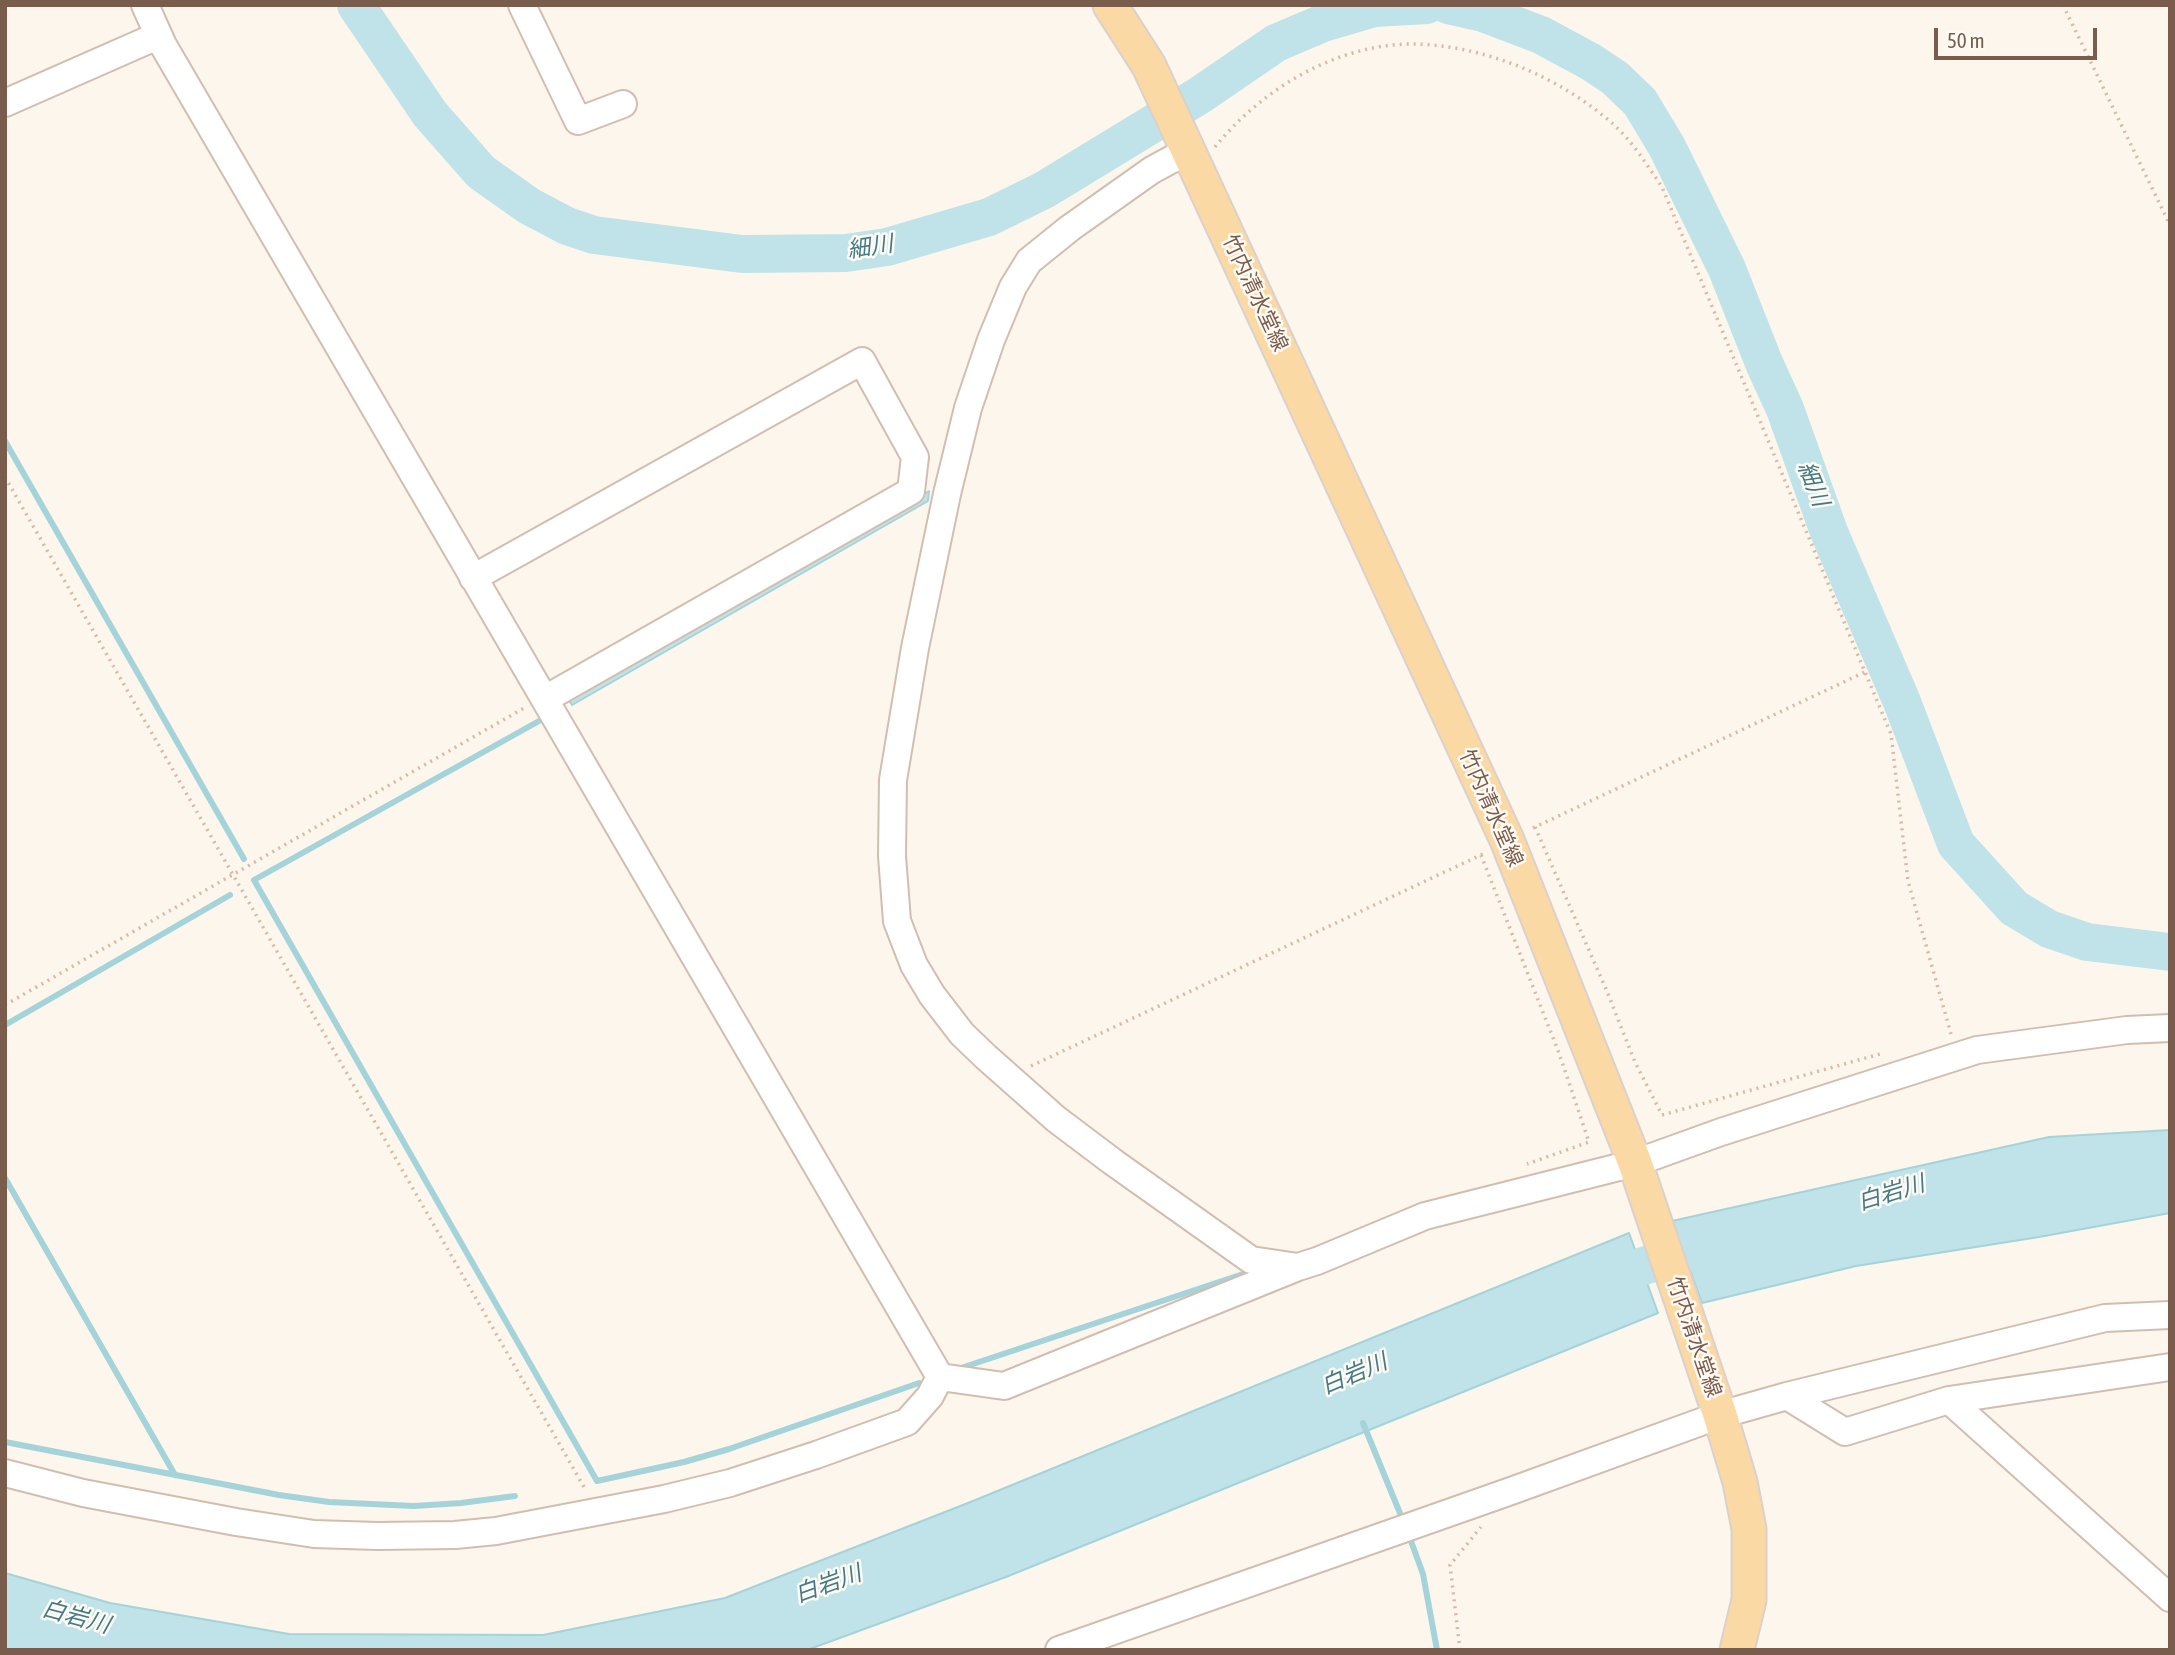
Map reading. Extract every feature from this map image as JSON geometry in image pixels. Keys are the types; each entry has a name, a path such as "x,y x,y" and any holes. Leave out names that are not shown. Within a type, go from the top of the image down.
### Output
{"main road":[{"name":"竹内清水堂線","path":"1110,5 1149,66 1193,158 1508,841 1635,1163 1740,1482 1749,1529 1749,1600 1737,1650"}],"street":[{"path":"145,5 163,45 940,1377"},
{"path":"522,5 578,121 623,104"},
{"path":"5,103 155,37 163,45"},
{"path":"1193,158 1152,170 1070,228 1029,261 1013,287 991,340 968,408 947,494 915,648 893,780 891,856 897,921 914,965 932,995 962,1034 1056,1119 1251,1260 1298,1267"},
{"path":"473,578 862,361 915,457 911,491 545,699"},
{"path":"940,1377 1004,1386 1425,1216 1635,1163 1721,1132 1977,1050 2127,1030 2170,1028"},
{"path":"1059,1650 1720,1415 2105,1318 2170,1315"},
{"path":"1787,1396 1844,1432 1949,1400 2170,1367"},
{"path":"5,1473 83,1493 314,1534 377,1536 482,1533 664,1499 730,1483 816,1455 907,1422 930,1396 940,1377"},
{"path":"1949,1400 2170,1598"}],"path":[{"path":"2063,5 2170,225"},
{"path":"1193,158 1203,162 1250,109 1272,92 1305,73 1339,58 1377,48 1412,44 1453,48 1493,57 1558,85 1615,125 1641,155 1662,187 1891,734 1908,881 1952,1033 1939,1037"},
{"path":"5,477 584,1487 580,1492"},
{"path":"1038,1061 1865,672"},
{"path":"5,1005 535,701 545,699"},
{"path":"1508,841 1606,989 1635,1062 1661,1115 1886,1052"},
{"path":"1508,841 1559,1053 1589,1142 1525,1164"},
{"path":"1460,1650 1450,1565 1485,1523"}],"water":[{"path":"929,491 928,501 572,705 567,697"},
{"path":"2170,1130 2170,1213 1856,1266 1702,1303 1672,1221 2049,1137"},
{"path":"1629,1233 1658,1313 1006,1577 807,1650 5,1650 5,1573 110,1603 289,1634 543,1635 725,1598 968,1503"}],"waterway":[{"name":"細川","path":"356,5 430,114 481,172 529,206 567,226 594,235 742,254 846,253 887,247 989,217 1044,190 1200,95 1276,43 1323,23 1374,8 1427,5"},
{"name":"細川","path":"1448,5 1483,13 1541,35 1615,78 1640,102 1667,147 1727,269 1785,409 1829,532 1902,702 1956,844 2014,908 2049,929 2087,942 2170,952"},
{"path":"5,441 244,859"},
{"path":"539,721 254,880 597,1481 729,1449 919,1383"},
{"path":"5,1025 230,895"},
{"path":"5,1178 175,1475"},
{"name":"白岩川","path":"1590,1282 1700,1249"},
{"path":"958,1369 1246,1273"},
{"path":"1363,1423 1404,1523"},
{"path":"5,1442 279,1495 329,1502 414,1506 515,1496"},
{"path":"1408,1533 1423,1574 1437,1650"}]}
